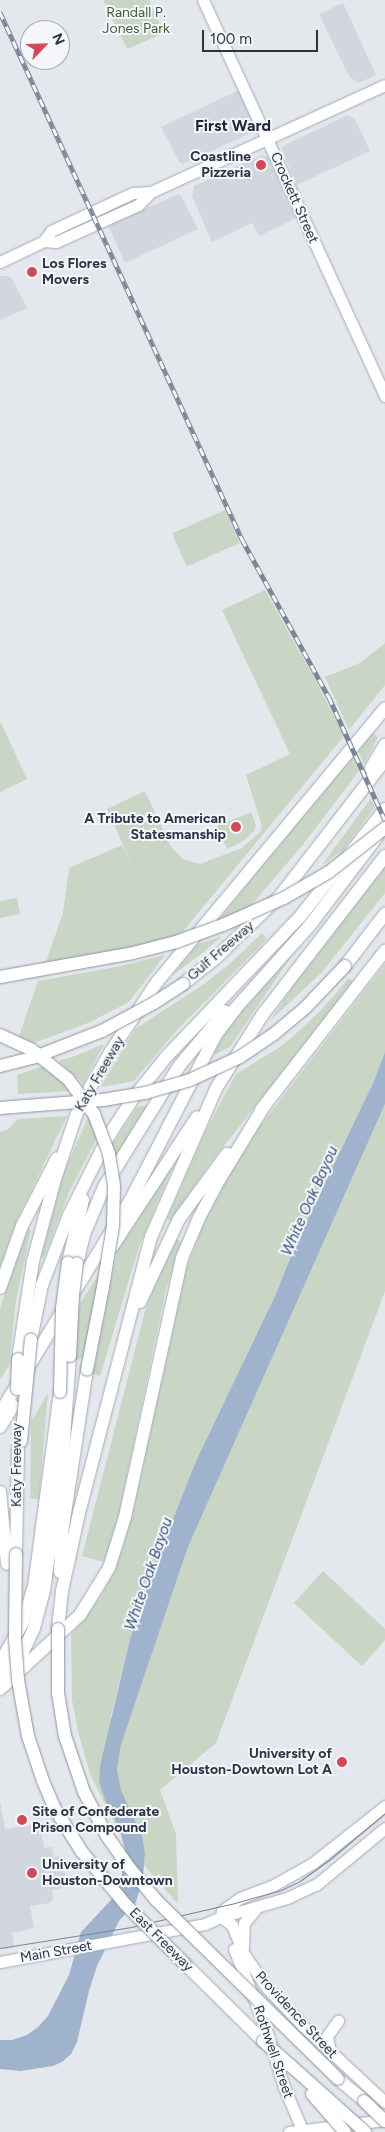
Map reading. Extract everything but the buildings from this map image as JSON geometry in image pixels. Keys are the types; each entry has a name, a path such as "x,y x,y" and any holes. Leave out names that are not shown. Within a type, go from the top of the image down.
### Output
{"highway":[{"name":"Katy Freeway","path":"16,1554 20,1445 18,1359 33,1261 68,1138 79,1107 112,1051 157,982 385,708"},
{"path":"335,824 385,745"},
{"name":"Gulf Freeway","path":"0,1066 35,1057 102,1031 154,1003 183,984 217,957 280,896 385,760"},
{"path":"20,1445 35,1312 52,1256 69,1215 97,1158 121,1116 148,1078 299,918 385,809"},
{"path":"0,1413 131,1199 215,1036 235,1009 292,944 385,828"},
{"path":"0,977 153,948 223,925 284,898 329,872 385,828"},
{"path":"0,1427 83,1292 263,1014 385,856"},
{"path":"0,1108 103,1100 145,1093 190,1080 240,1057 274,1034 320,993 345,966 385,914"},
{"path":"0,1689 13,1673 28,1643 39,1612 48,1570 64,1445 73,1296 72,1262 104,1188 180,1065 216,1020 292,944"},
{"path":"122,1343 179,1219 385,951"},
{"path":"0,1035 32,1050 68,1079 94,1114 109,1154 114,1186 112,1226 104,1286 87,1369 72,1458 64,1557"},
{"path":"64,1557 151,1237 217,1087"},
{"path":"0,1689 80,1615 108,1568 125,1518 182,1258 199,1218 219,1180 265,1105"},
{"path":"0,1288 22,1226 68,1138"},
{"path":"0,1663 23,1622 34,1586 60,1392 62,1308 72,1262 79,1213 97,1158"},
{"path":"0,1492 15,1638"},
{"name":"East Freeway","path":"16,1554 15,1638 20,1698 32,1753 49,1795 72,1837 94,1868 126,1904 263,2041 365,2132"},
{"name":"East Freeway","path":"64,1557 58,1629 58,1693 70,1753 91,1807 117,1852 138,1880 180,1925 306,2049 385,2119"},
{"path":"0,1678 19,1657 28,1643"},
{"path":"263,2041 346,2132"}],"main road":[{"name":"Crockett Street","path":"203,0 385,396"},
{"path":"0,262 44,241 56,242 138,205 151,192 385,85"},
{"path":"221,1917 222,1911 240,1898 272,1886 313,1863 385,1806"},
{"name":"Main Street","path":"0,1962 112,1943 205,1924 221,1917 287,1898 317,1884 385,1828"},
{"path":"244,1954 242,1933 244,1923 256,1908"},
{"name":"Providence Street","path":"221,1917 232,1925 244,1954 267,1988 330,2052 385,2102"},
{"name":"Rothwell Street","path":"221,1917 265,2026 284,2087 302,2131"},
{"path":"330,2052 327,2036 338,2021"},
{"path":"289,2132 385,2119"}],"shaded area":[{"path":"343,3 376,75 359,83 348,74 319,14"},
{"path":"239,90 254,126 251,133 183,164 179,162 161,127"},
{"path":"347,115 355,119 370,151 297,185 281,147"},
{"path":"262,155 268,157 296,218 259,236 252,223 212,242 192,196 194,186"},
{"path":"179,194 198,229 125,263 108,225"},
{"path":"0,276 8,276 12,279 27,308 0,320"},
{"name":"University of Houston-Downtown","path":"0,1801 5,1829 36,1824 40,1827 44,1848 52,1847 54,1857 60,1856 67,1882 62,1888 52,1890 53,1899 50,1903 30,1906 34,1928 12,1933 14,1947 0,1949"}],"green space":[{"name":"Randall P. Jones Park","path":"103,0 149,0 164,33 127,49"},
{"path":"225,510 240,543 187,566 172,534"},
{"path":"265,590 316,681 344,736 180,935 129,948 46,962 63,913 69,868 122,845 133,867 107,809 145,791 171,847 183,859 200,864 242,848 261,831 262,826 246,775 290,754 222,610"},
{"path":"385,643 385,685 349,730 325,677 360,663"},
{"path":"0,724 27,779 0,792"},
{"path":"371,732 378,737 364,764 357,748"},
{"path":"352,755 359,771 305,842 250,907 216,923"},
{"path":"371,798 375,807 343,850 322,865"},
{"path":"251,812 256,825 254,831 243,841 227,849 217,826"},
{"path":"385,866 385,893 322,972 270,1021 298,978"},
{"path":"17,898 20,914 0,918 0,901"},
{"path":"262,933 267,939 177,1030 134,1081 101,1087 135,1029 204,984 233,961"},
{"path":"222,936 201,954 173,975 196,945"},
{"path":"293,954 230,1047 204,1060 225,1026"},
{"path":"165,955 129,1002 88,1023 34,1043 19,1036 38,981 116,967"},
{"path":"385,964 385,1052 373,1083 296,1244 275,1296 196,1461 153,1569 130,1639 111,1716 105,1800 118,1826 117,1828 90,1774 78,1731 72,1700 71,1635 102,1595 123,1548 141,1475 179,1288 213,1198 246,1144"},
{"path":"349,978 353,982 209,1165 171,1221 167,1219 206,1130 236,1074 280,1047 299,1031 320,1011"},
{"path":"104,1044 83,1084 59,1061 75,1056"},
{"path":"47,1065 72,1091 18,1094 17,1075"},
{"path":"385,1104 385,1291 216,1743 160,1790 176,1834 178,1904 144,1865 145,1853 142,1836 121,1790 117,1770 121,1745 188,1547"},
{"path":"149,1105 116,1158 113,1144 137,1107"},
{"path":"89,1115 98,1136 69,1192 44,1257 40,1257 64,1172"},
{"path":"67,1116 17,1220 0,1268 0,1132 7,1130 18,1119"},
{"path":"181,1146 139,1247 100,1376 93,1374 119,1242"},
{"path":"27,1228 31,1230 16,1301 9,1365 0,1380 0,1310 14,1260"},
{"path":"177,1239 181,1242 166,1289 116,1528 104,1562 82,1556 145,1311 161,1268"},
{"path":"101,1271 84,1358 75,1360 76,1309"},
{"path":"48,1393 39,1499 30,1499 31,1422"},
{"path":"323,1571 385,1629 385,1640 362,1666 294,1603"}],"water":[{"path":"385,1052 385,1104 188,1547 121,1745 117,1770 121,1790 142,1836 145,1853 143,1877 136,1902 119,1921 97,1966 77,2042 71,2054 62,2062 53,2066 21,2071 0,2069 0,2040 12,2040 27,2035 48,2016 69,1975 81,1932 111,1900 121,1882 125,1849 119,1828 105,1800 99,1781 100,1766 130,1639 153,1569 196,1461 275,1296 296,1244 373,1083"}],"tram line":[{"path":"0,1948 131,1927 231,1904 281,1890 300,1881 328,1861 385,1813"}],"railway":[{"path":"0,12 242,539 329,697 385,820"}],"place":[{"name":"Coastline Pizzeria","path":"261,165"},
{"name":"Los Flores Movers","path":"32,272"},
{"name":"A Tribute to American Statesmanship","path":"236,827"},
{"name":"University of Houston-Dowtown Lot A","path":"342,1762"},
{"name":"Site of Confederate Prison Compound","path":"22,1820"},
{"name":"University of Houston-Downtown","path":"32,1873"}],"district":[{"name":"First Ward","path":"233,126"}],"water label":[{"name":"White Oak Bayou","path":"310,1201"},
{"name":"White Oak Bayou","path":"149,1574"}]}
